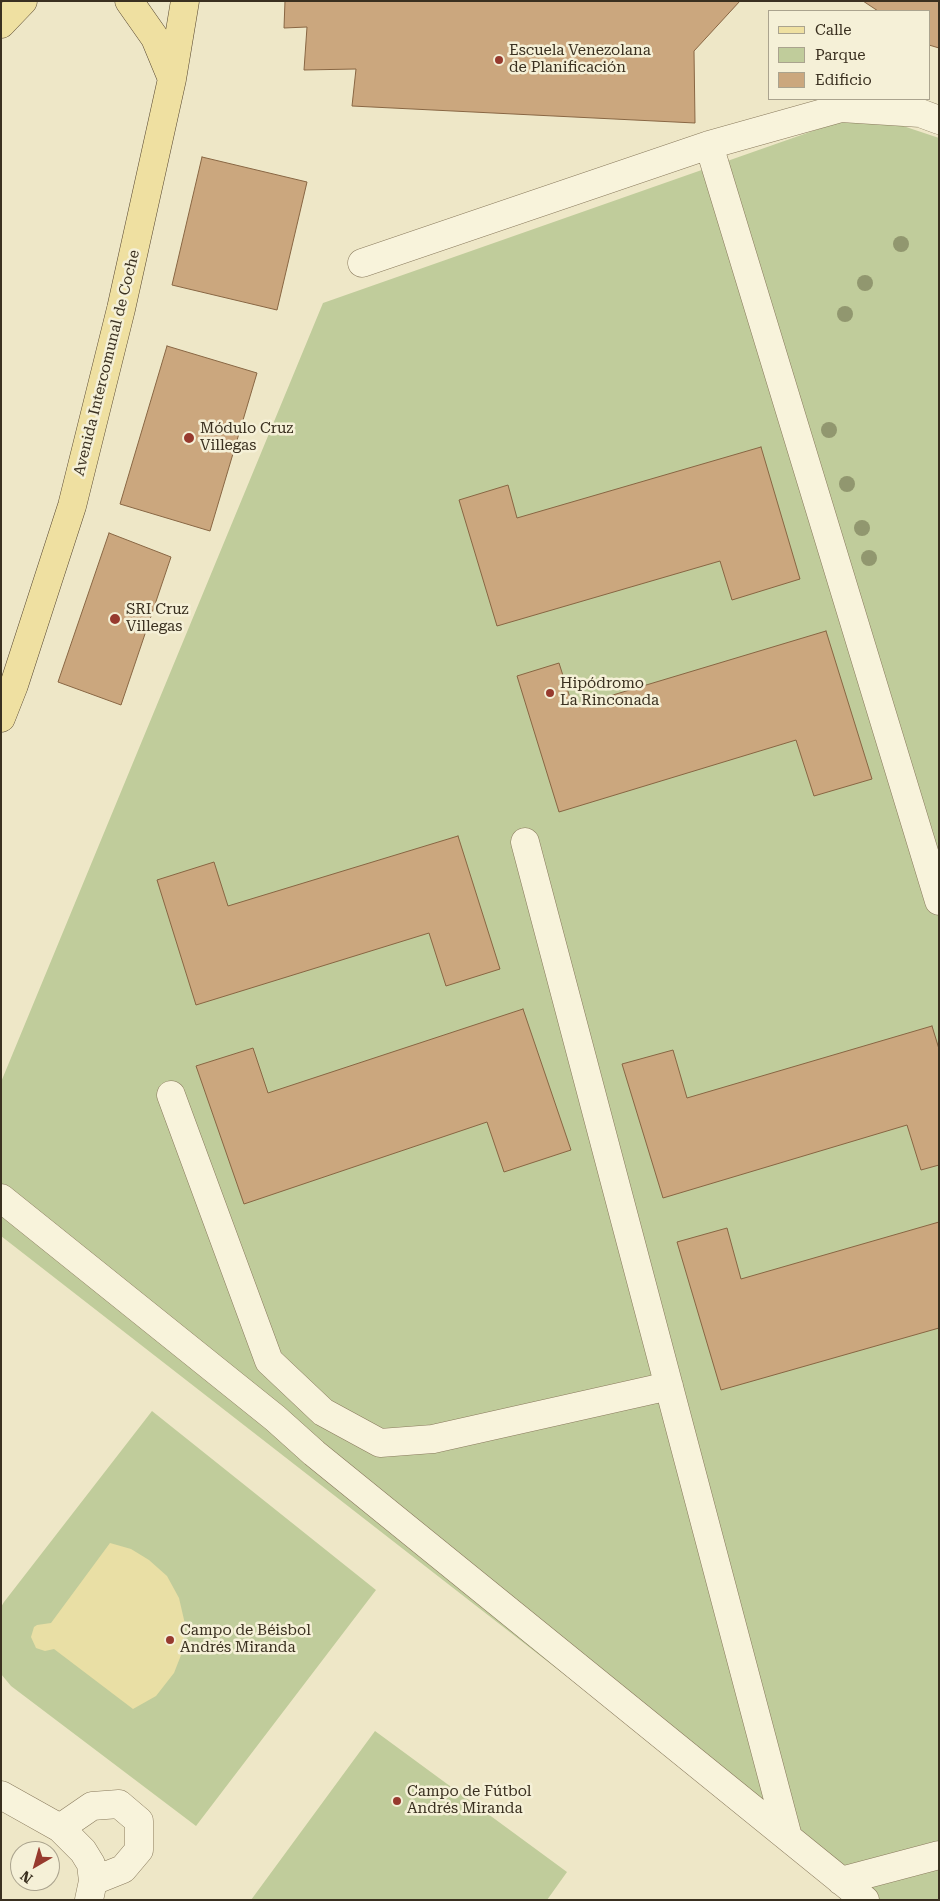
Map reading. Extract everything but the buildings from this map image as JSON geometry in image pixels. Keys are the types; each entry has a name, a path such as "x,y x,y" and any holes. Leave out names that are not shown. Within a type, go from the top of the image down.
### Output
{"main road":[{"path":"1,16 6,1"},
{"path":"1,24 23,1"},
{"path":"129,1 154,38 172,79"},
{"name":"Avenida Intercomunal de Coche","path":"1,718 72,506 121,309 172,79 185,1"}],"lane":[{"path":"362,262 709,145 841,108 920,113 939,120"},
{"path":"709,145 939,901"},
{"path":"524,842 788,1837"},
{"path":"171,1095 269,1361 323,1412 380,1442 433,1439 668,1386"},
{"path":"1,1198 275,1418 314,1453 864,1900"},
{"path":"1,1795 60,1828 83,1851 91,1864 91,1890"},
{"path":"60,1828 92,1806 119,1804 139,1821 139,1850 123,1869 91,1890"},
{"path":"841,1881 939,1855"}],"green space":[{"name":"Hipódromo La Rinconada","path":"864,113 939,138 939,1900 854,1900 1,1236 1,1082 323,303"},
{"name":"Campo de Béisbol Andrés Miranda","path":"152,1411 376,1590 196,1826 11,1686 1,1674 1,1607"},
{"name":"Campo de Fútbol Andrés Miranda","path":"375,1731 567,1872 547,1900 251,1900"}],"sand":[{"path":"110,1543 131,1549 149,1560 167,1576 179,1598 185,1624 183,1650 174,1673 156,1696 133,1709 54,1649 45,1651 36,1648 31,1637 34,1627 51,1623"}],"place":[{"name":"Escuela Venezolana de Planificación","path":"499,60"},
{"name":"Módulo Cruz Villegas","path":"189,438"},
{"name":"SRI Cruz Villegas","path":"115,619"},
{"name":"Hipódromo La Rinconada","path":"550,693"},
{"name":"Campo de Béisbol Andrés Miranda","path":"170,1640"},
{"name":"Campo de Fútbol Andrés Miranda","path":"397,1801"}]}
